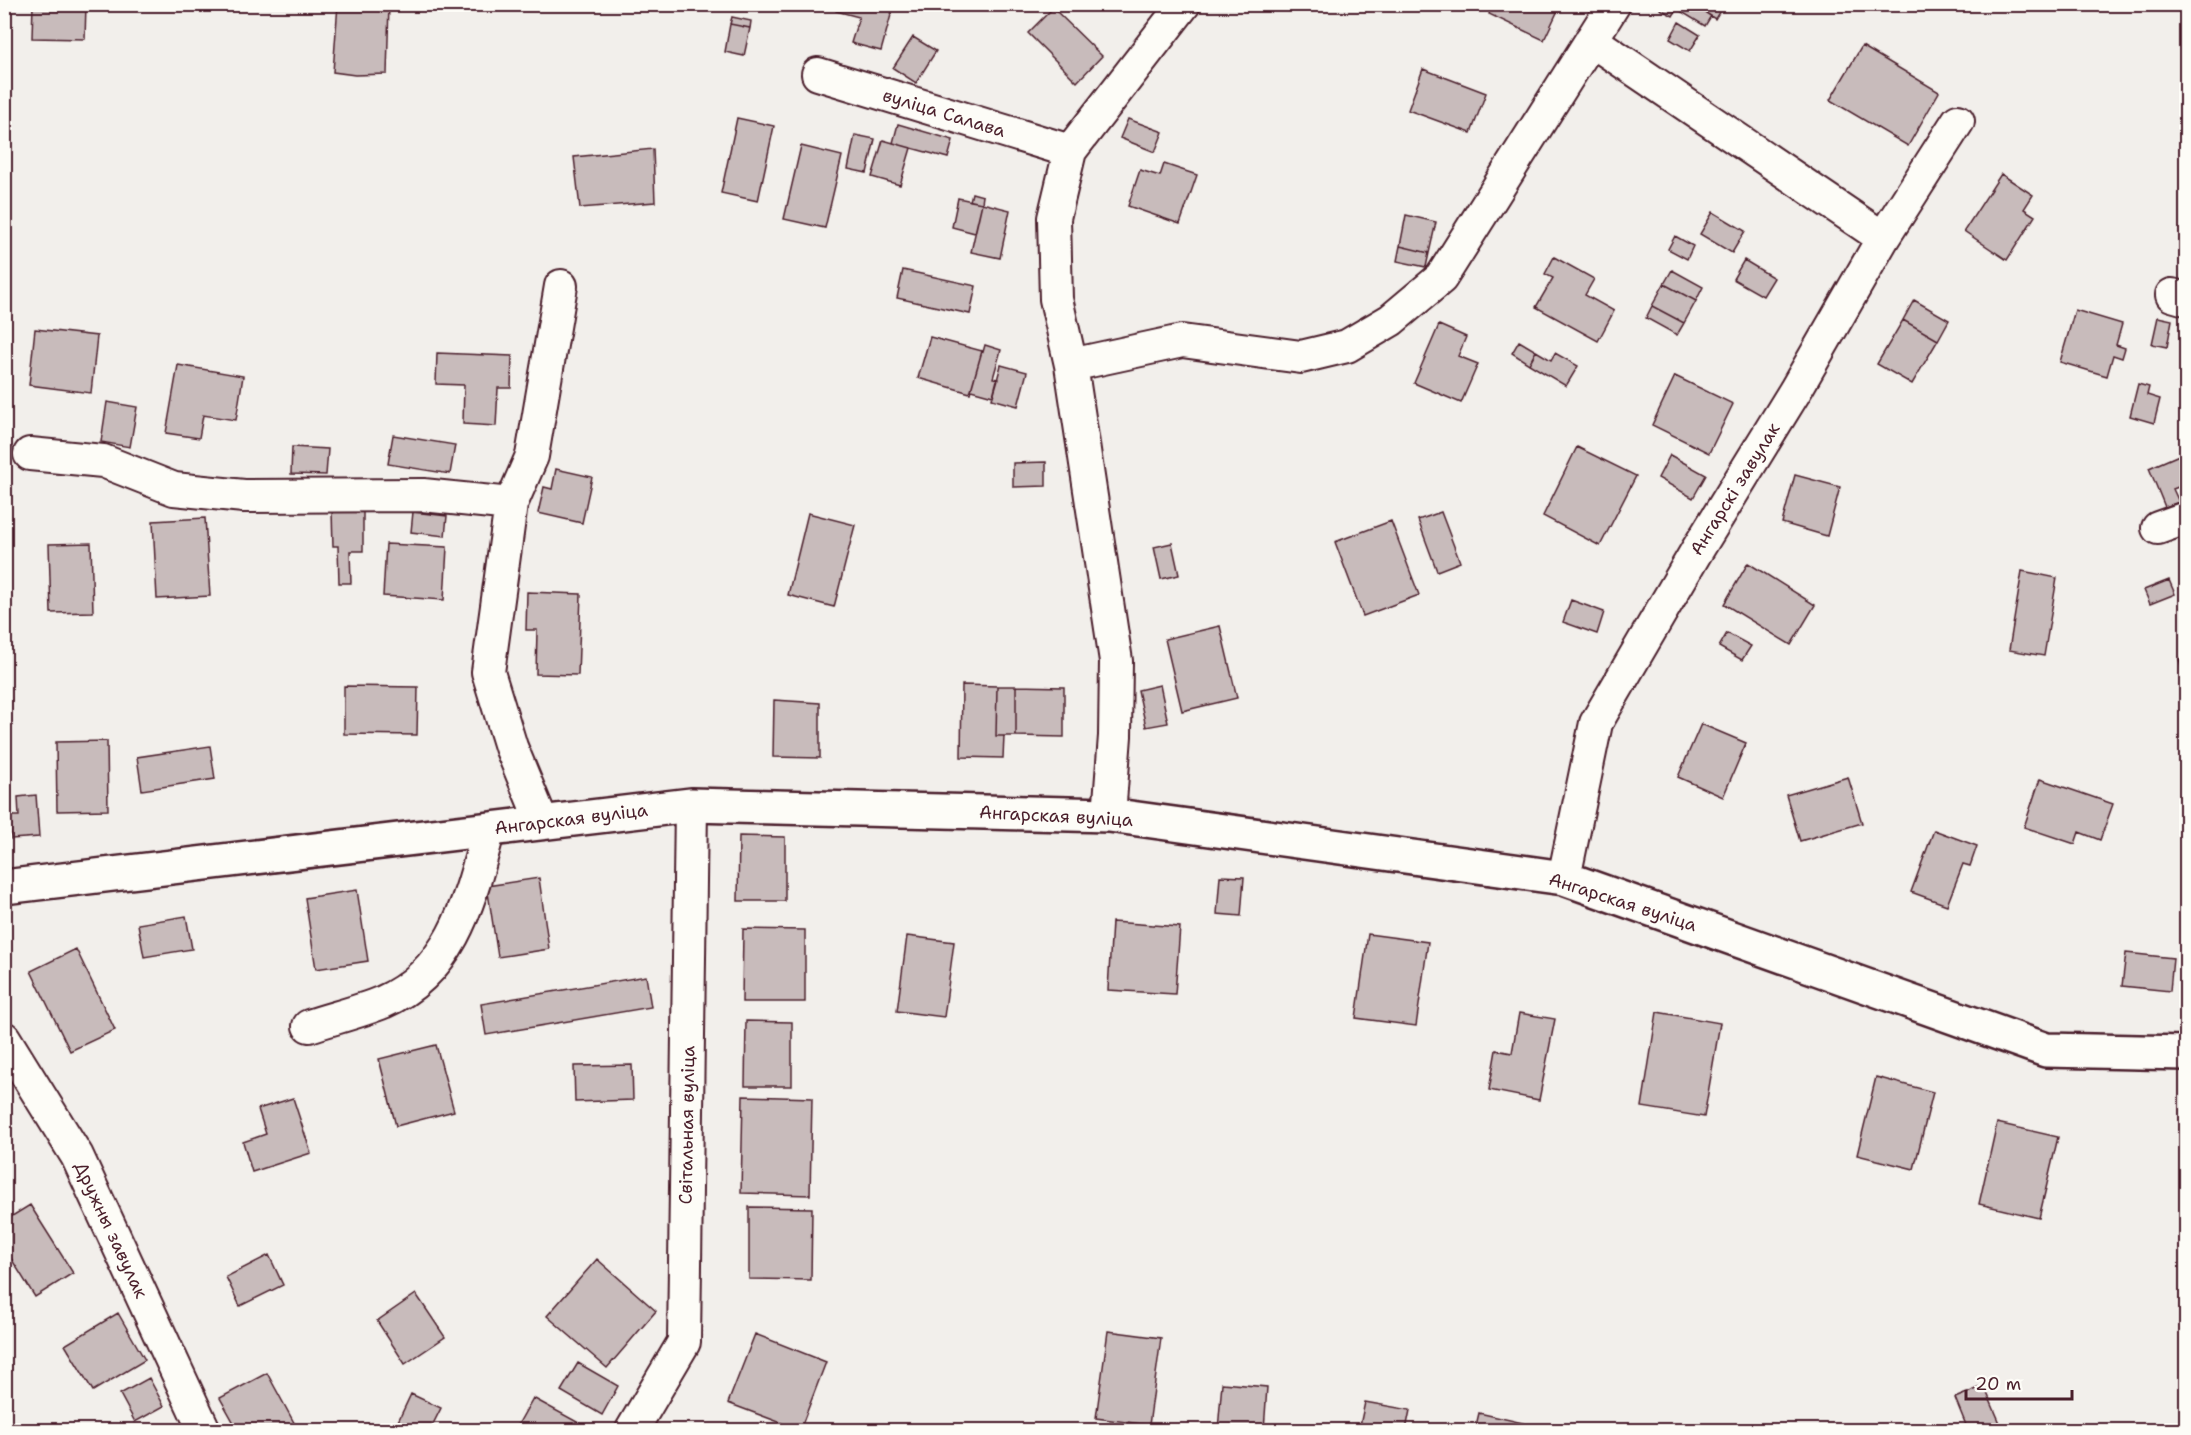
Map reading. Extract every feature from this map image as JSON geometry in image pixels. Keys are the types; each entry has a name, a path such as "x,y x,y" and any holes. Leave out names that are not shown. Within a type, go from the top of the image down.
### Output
{"street":[{"path":"1109,815 1115,736 1116,661 1071,365 1056,299 1054,218 1071,151 1184,4"},
{"path":"1071,365 1182,341 1301,357 1347,346 1391,320 1442,278 1614,4"},
{"path":"1591,40 1883,238"},
{"name":"вуліца Салава","path":"818,74 1071,151"},
{"name":"Ангарскі завулак","path":"1564,878 1596,723 1696,552 1795,392 1883,238 1958,121"},
{"path":"542,822 512,747 488,672 511,504 532,456 561,286"},
{"path":"30,454 103,461 174,489 244,496 423,495 511,504"},
{"name":"Ангарская вуліца","path":"4,886 692,805 1109,815 1564,878 2046,1050 2187,1053"},
{"name":"Світальная вуліца","path":"632,1431 684,1342 692,805"},
{"path":"309,1026 384,1001 421,979 451,942 472,891 489,829"},
{"name":"Дружны завулак","path":"4,1038 77,1156 204,1431"}],"building":[{"path":"33,4 86,4 85,39 32,38"},
{"path":"338,4 389,4 387,74 355,75 333,72"},
{"path":"838,4 894,4 881,51 851,43 859,17 836,11"},
{"path":"1494,4 1557,4 1560,6 1544,40 1489,14"},
{"path":"1663,4 1680,4 1673,16 1660,9"},
{"path":"1680,4 1692,4 1711,16 1705,26 1677,9"},
{"path":"1692,4 1724,4 1715,19"},
{"path":"1053,8 1102,56 1077,82 1028,33"},
{"path":"732,17 751,21 750,28 730,24"},
{"path":"1679,22 1700,35 1690,51 1670,39"},
{"path":"730,24 750,28 744,56 725,52"},
{"path":"913,37 936,51 916,83 893,68"},
{"path":"1862,46 1939,92 1908,146 1830,100"},
{"path":"1423,69 1486,93 1471,133 1408,110"},
{"path":"737,118 774,126 758,201 721,193"},
{"path":"1128,119 1163,132 1155,152 1120,138"},
{"path":"898,124 953,140 948,158 893,143"},
{"path":"855,135 875,139 867,173 848,169"},
{"path":"883,140 911,148 900,185 872,177"},
{"path":"801,146 842,156 825,228 784,219"},
{"path":"653,149 655,202 580,208 574,157"},
{"path":"1164,164 1197,175 1180,224 1128,206 1140,170 1160,176"},
{"path":"2001,174 2033,195 2024,209 2035,216 2007,260 1964,231"},
{"path":"972,193 983,196 982,203 970,201"},
{"path":"958,198 982,203 975,233 952,227"},
{"path":"982,203 1010,210 1000,258 971,252"},
{"path":"1713,212 1745,231 1732,253 1700,234"},
{"path":"1406,215 1436,222 1429,253 1400,246"},
{"path":"1675,236 1693,246 1687,259 1668,249"},
{"path":"1400,246 1429,253 1426,267 1397,261"},
{"path":"1554,257 1594,279 1585,295 1614,311 1598,341 1536,307 1553,278 1545,274"},
{"path":"1744,260 1774,278 1763,296 1733,279"},
{"path":"903,270 976,286 970,314 897,298"},
{"path":"1672,270 1703,287 1696,301 1664,284"},
{"path":"1664,284 1696,301 1684,323 1652,306"},
{"path":"1914,300 1949,320 1938,340 1903,320"},
{"path":"1652,306 1684,323 1677,335 1646,318"},
{"path":"2075,310 2122,324 2116,345 2125,348 2122,358 2113,355 2107,376 2060,362"},
{"path":"2158,317 2172,320 2167,347 2152,344"},
{"path":"1903,320 1938,340 1912,384 1877,364"},
{"path":"1439,325 1466,337 1458,356 1478,364 1461,403 1414,383"},
{"path":"35,329 97,336 91,393 29,385"},
{"path":"930,337 982,351 970,393 918,378"},
{"path":"1519,341 1536,351 1529,364 1512,353"},
{"path":"985,345 1001,350 993,378 998,379 993,396 971,390"},
{"path":"1536,351 1551,360 1555,353 1578,366 1566,386 1529,364"},
{"path":"437,353 512,356 511,388 498,388 496,426 463,424 464,385 436,384"},
{"path":"178,365 243,376 236,420 203,415 199,438 166,433"},
{"path":"1001,365 1027,372 1018,406 992,399"},
{"path":"1675,376 1733,404 1709,453 1652,425"},
{"path":"2138,384 2149,387 2147,395 2160,399 2154,423 2130,416"},
{"path":"107,402 137,407 130,447 101,442"},
{"path":"393,435 455,445 450,474 388,464"},
{"path":"292,447 328,449 326,475 291,474"},
{"path":"1577,447 1636,476 1600,546 1543,516"},
{"path":"2186,452 2186,484 2173,489 2179,502 2165,507 2149,468"},
{"path":"1670,455 1706,475 1693,498 1658,478"},
{"path":"1046,462 1046,486 1013,487 1013,463"},
{"path":"556,469 592,477 582,523 538,513 544,487 552,489"},
{"path":"1795,475 1840,487 1827,536 1782,523"},
{"path":"332,511 363,511 363,551 350,551 351,583 339,583 338,546 333,546"},
{"path":"413,512 447,516 445,536 411,532"},
{"path":"1441,512 1460,562 1437,571 1418,520"},
{"path":"808,513 855,525 834,607 788,595"},
{"path":"205,518 210,596 157,599 153,521"},
{"path":"1391,521 1419,595 1363,616 1335,542"},
{"path":"91,543 93,612 51,613 49,544"},
{"path":"1172,543 1179,575 1161,579 1154,547"},
{"path":"386,544 447,547 444,600 383,596"},
{"path":"1748,563 1815,605 1791,645 1724,604"},
{"path":"2022,571 2057,578 2044,656 2009,650"},
{"path":"2169,580 2175,594 2150,604 2144,590"},
{"path":"527,592 581,594 578,675 536,674 537,630 526,630"},
{"path":"1571,600 1604,612 1597,634 1563,622"},
{"path":"1220,626 1237,698 1182,711 1165,639"},
{"path":"1727,633 1751,646 1742,660 1719,647"},
{"path":"2186,658 2186,689 2179,659"},
{"path":"962,685 997,686 996,736 1004,736 1003,758 961,757"},
{"path":"1160,685 1168,723 1146,727 1138,690"},
{"path":"344,686 418,687 417,735 344,734"},
{"path":"997,686 1016,686 1016,736 996,736"},
{"path":"1016,686 1064,687 1064,737 1016,736"},
{"path":"774,700 820,703 820,758 773,757"},
{"path":"1701,724 1746,743 1723,797 1678,777"},
{"path":"107,741 108,810 57,811 56,742"},
{"path":"210,746 215,779 142,790 137,757"},
{"path":"1848,777 1862,823 1800,841 1786,795"},
{"path":"2040,779 2113,804 2100,840 2079,832 2075,844 2024,827"},
{"path":"36,795 39,837 11,839 9,816 19,816 18,797"},
{"path":"1934,830 1977,846 1970,866 1963,864 1947,905 1911,892"},
{"path":"739,836 785,837 785,901 738,901"},
{"path":"1220,876 1244,877 1241,916 1217,914"},
{"path":"539,878 549,949 498,957 487,886"},
{"path":"357,890 368,961 316,969 305,898"},
{"path":"186,916 192,949 144,957 138,924"},
{"path":"1112,922 1180,927 1175,994 1108,990"},
{"path":"743,929 805,930 805,1002 742,1002"},
{"path":"1368,934 1428,942 1416,1026 1356,1018"},
{"path":"907,936 954,942 944,1017 897,1011"},
{"path":"76,949 115,1030 70,1051 31,971"},
{"path":"2126,953 2173,958 2170,991 2122,986"},
{"path":"646,976 651,1007 486,1035 481,1004"},
{"path":"2186,992 2186,1024 2185,1024 2184,993"},
{"path":"1657,1012 1720,1023 1704,1117 1642,1107"},
{"path":"1519,1013 1555,1019 1539,1100 1489,1090 1496,1050 1512,1053"},
{"path":"746,1021 792,1022 792,1086 745,1086"},
{"path":"436,1045 454,1111 396,1126 379,1059"},
{"path":"632,1065 633,1100 575,1102 574,1066"},
{"path":"1876,1077 1933,1092 1914,1169 1857,1155"},
{"path":"743,1096 812,1098 810,1195 741,1193"},
{"path":"293,1098 311,1153 252,1172 243,1142 266,1134 258,1109"},
{"path":"1997,1123 2058,1137 2039,1218 1979,1204"},
{"path":"30,1205 73,1273 35,1297 4,1247 4,1221"},
{"path":"749,1207 812,1208 811,1280 749,1279"},
{"path":"269,1255 283,1285 240,1306 226,1277"},
{"path":"597,1259 656,1311 607,1368 547,1316"},
{"path":"416,1294 445,1337 405,1364 377,1321"},
{"path":"118,1313 145,1360 93,1391 65,1345"},
{"path":"1108,1331 1161,1338 1149,1425 1096,1418"},
{"path":"755,1334 826,1362 800,1430 728,1403"},
{"path":"578,1363 618,1386 602,1415 561,1391"},
{"path":"267,1373 298,1430 238,1430 220,1398"},
{"path":"149,1378 164,1406 135,1422 120,1394"},
{"path":"1222,1383 1267,1387 1264,1430 1218,1430"},
{"path":"1984,1386 2003,1430 1968,1430 1955,1398"},
{"path":"411,1394 441,1408 430,1430 394,1430"},
{"path":"533,1398 579,1423 575,1430 515,1430"},
{"path":"1365,1402 1410,1410 1406,1430 1359,1430"},
{"path":"1479,1413 1523,1423 1521,1430 1475,1430"}]}
